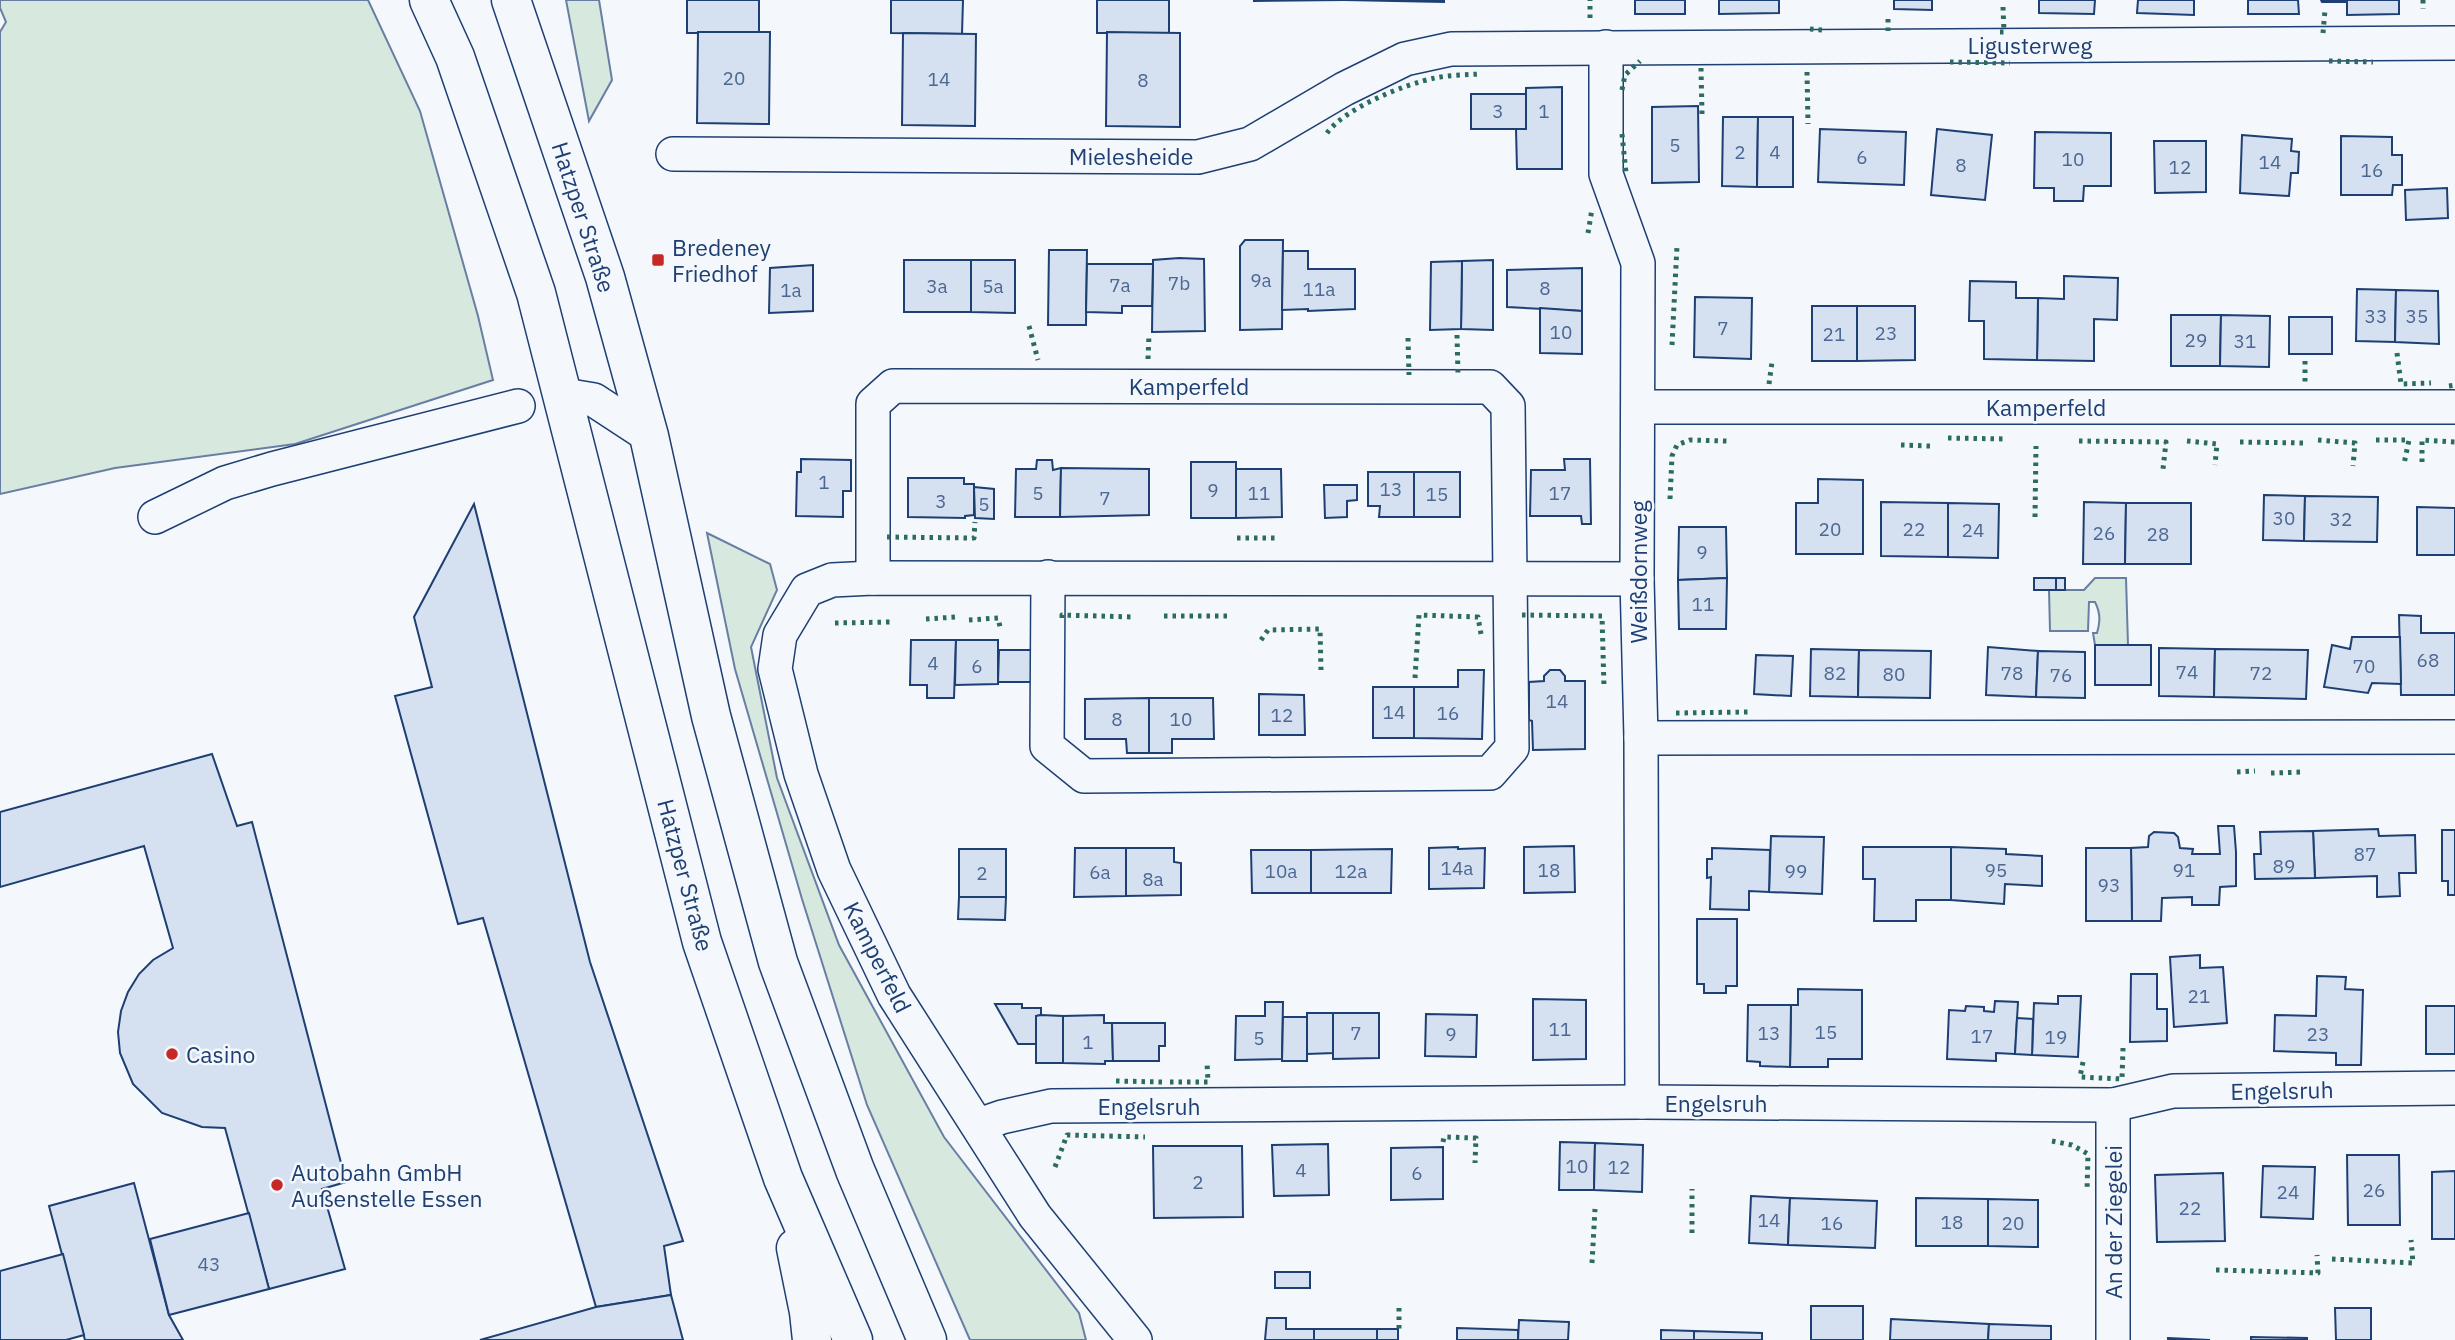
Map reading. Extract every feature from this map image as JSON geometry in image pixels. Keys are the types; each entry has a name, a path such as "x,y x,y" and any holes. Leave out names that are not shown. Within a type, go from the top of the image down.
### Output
{"main road":[{"name":"Hatzper Straße","path":"429,0 455,57 536,293 700,937 783,1178 853,1340"},
{"name":"Hatzper Straße","path":"511,0 605,277 649,436 711,716 778,962 855,1170 927,1340"},
{"path":"783,1178 812,1340"}],"street":[{"name":"Ligusterweg","path":"1606,47 2455,43"},
{"name":"Mielesheide","path":"673,154 1198,157 1250,144 1344,89 1405,59 1451,49 1606,47"},
{"name":"Weißdornweg","path":"1606,47 1606,174 1637,263 1642,1102"},
{"name":"Kamperfeld","path":"873,578 873,404 893,386 1490,387 1508,406 1512,748 1490,772 1084,776 1047,746 1048,577"},
{"path":"564,395 594,400 649,436"},
{"path":"155,517 225,483 260,472 518,406"},
{"name":"Kamperfeld","path":"1638,407 2455,407"},
{"name":"Kamperfeld","path":"1135,1340 1035,1216 894,995 834,870 801,774 775,669 779,635 807,590 832,580 873,578 1637,579"},
{"path":"1641,738 2455,737"},
{"name":"Engelsruh","path":"978,1125 1051,1106 1642,1102 2113,1105 2173,1091 2455,1088"},
{"name":"An der Ziegelei","path":"2113,1105 2113,1340"}],"shaded area":[{"path":"0,0 368,0 420,111 478,316 493,380 295,444 115,468 0,494 0,32 6,22 0,8"},
{"path":"566,0 599,0 612,80 589,121"},
{"path":"707,533 770,564 777,590 751,647 777,778 839,945 944,1137 1079,1313 1086,1340 970,1340 867,1105 802,899 735,669"},
{"path":"2095,578 2126,578 2128,645 2095,645 2093,633 2097,633 2099,618 2095,602 2089,602 2088,631 2050,631 2049,590 2084,590"}],"building":[{"path":"687,0 759,0 759,33 687,33"},
{"path":"891,0 963,0 962,34 891,33"},
{"path":"1097,0 1169,0 1169,33 1097,33"},
{"path":"1254,0 1344,0 1254,1"},
{"path":"1344,0 1444,0 1444,2"},
{"path":"1635,0 1685,0 1685,14 1635,14"},
{"path":"1719,0 1779,0 1779,13 1719,14"},
{"path":"1894,0 1932,0 1932,10 1894,9"},
{"path":"2039,0 2095,0 2094,14 2039,13"},
{"path":"2138,0 2194,0 2194,15 2137,13"},
{"path":"2248,0 2298,0 2299,14 2248,14"},
{"path":"2321,0 2399,0 2399,14 2347,15 2347,2"},
{"path":"698,32 770,32 769,124 697,123"},
{"path":"1107,32 1180,33 1180,127 1106,126"},
{"path":"903,33 976,34 975,126 902,125"},
{"path":"1562,87 1562,169 1517,169 1516,129 1526,129 1526,88"},
{"path":"1471,94 1526,94 1526,129 1471,129"},
{"path":"1698,106 1699,182 1652,183 1652,107"},
{"path":"1723,117 1758,117 1757,187 1722,186"},
{"path":"1758,117 1793,117 1793,187 1757,187"},
{"path":"1820,129 1906,132 1904,185 1818,182"},
{"path":"1937,129 1992,135 1985,200 1931,195"},
{"path":"2035,132 2111,133 2111,186 2084,186 2083,201 2054,201 2054,188 2034,188"},
{"path":"2242,135 2292,139 2291,151 2299,152 2298,173 2291,173 2289,196 2240,193"},
{"path":"2341,136 2392,137 2392,155 2402,155 2402,185 2393,185 2392,195 2341,195"},
{"path":"2154,141 2206,141 2206,192 2155,193"},
{"path":"2447,188 2448,218 2406,220 2405,190"},
{"path":"1245,240 1283,240 1282,329 1240,330 1240,246"},
{"path":"1049,250 1087,250 1086,325 1048,325"},
{"path":"1283,251 1308,251 1308,269 1355,269 1355,309 1282,310"},
{"path":"1204,259 1205,331 1152,332 1153,260"},
{"path":"904,260 971,260 971,312 904,312"},
{"path":"971,260 1015,260 1015,313 971,312"},
{"path":"1493,260 1493,330 1461,329 1462,261"},
{"path":"1462,261 1461,329 1430,330 1431,262"},
{"path":"1087,264 1153,264 1152,306 1122,306 1122,313 1086,312"},
{"path":"813,265 813,311 769,313 770,268"},
{"path":"1582,268 1582,311 1507,307 1507,270"},
{"path":"2064,276 2118,278 2117,320 2094,319 2094,361 2037,360 2038,298 2064,299"},
{"path":"1970,281 2016,282 2016,298 2038,298 2037,360 1984,359 1984,321 1969,321"},
{"path":"2357,289 2396,290 2395,342 2356,341"},
{"path":"2396,290 2438,291 2439,344 2395,342"},
{"path":"1695,297 1752,298 1751,359 1694,357"},
{"path":"1812,306 1857,306 1857,361 1812,361"},
{"path":"1857,306 1915,306 1915,360 1857,361"},
{"path":"1540,308 1582,311 1582,354 1540,353"},
{"path":"2171,315 2221,315 2220,366 2171,366"},
{"path":"2221,315 2270,316 2269,367 2220,366"},
{"path":"2289,317 2332,317 2332,354 2289,354"},
{"path":"801,459 851,460 851,491 843,491 843,517 796,516 797,472 801,472"},
{"path":"1564,459 1590,459 1591,524 1582,524 1581,516 1530,516 1531,470 1565,470"},
{"path":"1037,460 1052,460 1053,470 1061,468 1060,517 1015,517 1016,469 1036,469"},
{"path":"1191,462 1236,462 1236,518 1191,518"},
{"path":"1061,468 1149,469 1149,515 1060,517"},
{"path":"1236,469 1281,469 1282,517 1236,518"},
{"path":"1368,472 1414,472 1414,517 1379,517 1380,506 1368,506"},
{"path":"1414,472 1460,472 1460,517 1414,517"},
{"path":"908,478 964,478 964,484 974,484 974,515 965,518 908,517"},
{"path":"1818,479 1863,480 1863,554 1796,554 1796,503 1818,503"},
{"path":"1324,485 1357,485 1357,500 1347,501 1347,517 1325,518"},
{"path":"974,487 994,489 994,519 975,518"},
{"path":"2264,495 2305,496 2304,541 2263,540"},
{"path":"2305,496 2378,497 2377,542 2304,541"},
{"path":"1881,502 1948,503 1948,557 1881,556"},
{"path":"2084,502 2126,503 2125,564 2083,564"},
{"path":"1948,503 1999,504 1998,558 1948,557"},
{"path":"2126,503 2191,503 2191,564 2125,564"},
{"path":"474,504 590,962 683,1241 664,1246 671,1295 596,1307 483,918 458,924 395,696 432,687 414,617"},
{"path":"2417,507 2455,508 2455,555 2417,555"},
{"path":"1679,527 1726,527 1727,578 1678,580"},
{"path":"1727,578 1726,629 1679,629 1678,580"},
{"path":"2034,578 2056,578 2056,590 2034,590"},
{"path":"2056,578 2065,578 2065,590 2056,590"},
{"path":"2399,615 2421,616 2421,633 2455,633 2455,695 2401,695"},
{"path":"2352,637 2400,637 2401,684 2372,683 2368,693 2324,687 2332,645 2350,649"},
{"path":"911,640 956,640 954,698 927,698 927,685 910,685"},
{"path":"956,640 998,640 998,684 955,685"},
{"path":"2095,645 2151,645 2151,685 2095,685"},
{"path":"1988,647 2038,651 2036,697 1986,695"},
{"path":"2159,648 2215,649 2214,697 2159,696"},
{"path":"1811,649 1859,650 1858,697 1810,696"},
{"path":"2215,649 2308,650 2306,699 2214,697"},
{"path":"999,650 1031,650 1031,682 998,682"},
{"path":"1859,650 1931,651 1930,698 1858,697"},
{"path":"2038,651 2085,652 2085,698 2036,697"},
{"path":"1756,655 1793,656 1791,696 1754,694"},
{"path":"1458,670 1484,670 1482,739 1414,738 1414,687 1458,687"},
{"path":"1550,670 1560,670 1565,681 1585,681 1585,749 1533,750 1532,721 1529,720 1529,682 1544,681 1544,676"},
{"path":"1373,687 1414,687 1414,738 1373,738"},
{"path":"1259,694 1304,695 1305,735 1259,735"},
{"path":"1149,698 1213,698 1214,739 1172,739 1172,753 1149,753"},
{"path":"1149,698 1149,753 1127,753 1126,739 1085,739 1085,699"},
{"path":"212,754 237,826 252,822 346,1182 322,1189 345,1269 269,1289 225,1128 202,1127 162,1113 133,1084 120,1053 118,1032 121,1011 128,992 139,974 153,960 173,948 144,846 0,887 0,812"},
{"path":"2218,826 2234,826 2236,852 2236,886 2220,887 2219,905 2192,905 2192,897 2162,898 2161,921 2132,921 2131,848 2148,847 2149,836 2154,832 2174,833 2178,837 2180,848 2193,849 2192,854 2220,854"},
{"path":"2378,829 2379,836 2415,835 2416,873 2399,873 2400,896 2377,897 2377,876 2315,878 2313,831"},
{"path":"2442,830 2455,830 2455,895 2448,895 2448,881 2442,881"},
{"path":"2313,831 2315,878 2255,879 2254,854 2261,854 2260,832"},
{"path":"1771,836 1824,837 1822,894 1769,892"},
{"path":"1574,846 1575,892 1524,893 1524,847"},
{"path":"1863,847 1951,847 1951,900 1916,900 1916,921 1874,921 1875,879 1863,879"},
{"path":"1951,847 2006,849 2006,854 2042,856 2042,886 2005,884 2004,904 1951,900"},
{"path":"1075,848 1126,848 1126,896 1074,897"},
{"path":"1126,848 1174,848 1174,862 1181,863 1181,895 1126,896"},
{"path":"1429,848 1485,848 1484,888 1429,889"},
{"path":"1712,848 1770,850 1769,892 1749,891 1749,910 1710,909 1711,877 1707,878 1707,859 1712,859"},
{"path":"2086,848 2131,848 2132,921 2086,921"},
{"path":"959,849 1006,849 1006,897 959,897"},
{"path":"1392,849 1391,893 1311,893 1311,850"},
{"path":"1251,850 1311,850 1311,893 1252,893"},
{"path":"959,897 1006,897 1005,920 958,919"},
{"path":"1697,919 1737,919 1737,986 1726,986 1726,993 1704,993 1704,984 1697,984"},
{"path":"2200,955 2200,968 2223,967 2227,1023 2174,1027 2170,957"},
{"path":"2131,974 2157,974 2157,1009 2167,1009 2167,1041 2130,1042"},
{"path":"2317,976 2346,977 2345,989 2363,990 2361,1065 2336,1065 2336,1053 2274,1051 2275,1015 2316,1016"},
{"path":"1798,989 1862,990 1862,1059 1828,1059 1828,1067 1790,1067 1791,1005 1798,1005"},
{"path":"2058,996 2081,996 2078,1057 2032,1055 2034,1003 2058,1004"},
{"path":"1533,999 1586,1000 1586,1059 1533,1060"},
{"path":"1995,1001 2018,1002 2015,1054 1996,1053 1996,1061 1947,1059 1949,1010 1965,1011 1966,1006 1984,1007 1984,1011 1994,1012"},
{"path":"1265,1002 1283,1002 1282,1059 1235,1060 1236,1016 1265,1016"},
{"path":"995,1004 1022,1004 1022,1008 1041,1008 1041,1015 1036,1016 1036,1044 1018,1044"},
{"path":"1748,1005 1791,1005 1790,1067 1760,1066 1760,1062 1747,1061"},
{"path":"2426,1006 2455,1006 2455,1054 2426,1054"},
{"path":"1307,1013 1333,1013 1334,1053 1307,1054"},
{"path":"1333,1013 1379,1013 1379,1058 1333,1059"},
{"path":"1426,1014 1477,1015 1476,1057 1425,1056"},
{"path":"1104,1015 1104,1023 1112,1023 1113,1061 1105,1061 1105,1064 1063,1063 1063,1016"},
{"path":"1036,1016 1063,1016 1063,1063 1036,1063"},
{"path":"1283,1017 1307,1017 1307,1061 1282,1061"},
{"path":"2017,1018 2033,1019 2032,1055 2015,1054"},
{"path":"1112,1023 1165,1023 1165,1046 1159,1046 1159,1061 1113,1061"},
{"path":"1560,1142 1595,1143 1594,1190 1559,1190"},
{"path":"1595,1143 1643,1145 1642,1192 1594,1190"},
{"path":"1328,1144 1329,1195 1274,1196 1272,1145"},
{"path":"1153,1146 1242,1146 1243,1217 1154,1218"},
{"path":"1443,1147 1443,1199 1391,1200 1391,1148"},
{"path":"2347,1155 2399,1155 2400,1225 2348,1225"},
{"path":"2263,1166 2315,1167 2313,1219 2261,1217"},
{"path":"2455,1171 2455,1239 2432,1239 2432,1172"},
{"path":"2223,1173 2225,1241 2157,1242 2155,1175"},
{"path":"134,1183 169,1315 183,1340 85,1340 49,1206"},
{"path":"1751,1196 1790,1198 1788,1245 1749,1243"},
{"path":"1790,1198 1877,1201 1875,1248 1788,1245"},
{"path":"1916,1198 1988,1199 1988,1246 1916,1246"},
{"path":"1988,1199 2038,1200 2038,1247 1988,1246"},
{"path":"249,1213 269,1289 169,1315 150,1239"},
{"path":"63,1254 84,1335 66,1340 0,1340 0,1271"},
{"path":"1275,1272 1310,1272 1310,1288 1275,1288"},
{"path":"671,1295 683,1340 480,1340 596,1307"},
{"path":"1811,1306 1863,1306 1863,1340 1811,1340"},
{"path":"2335,1308 2371,1308 2371,1340 2336,1340"},
{"path":"1267,1318 1286,1318 1286,1329 1314,1329 1314,1340 1265,1340"},
{"path":"1891,1319 1989,1324 1988,1340 1890,1340"},
{"path":"1519,1320 1569,1322 1568,1340 1518,1340"},
{"path":"1989,1324 2051,1326 2051,1340 1988,1340"},
{"path":"1457,1328 1518,1330 1518,1340 1457,1340"},
{"path":"1314,1329 1377,1329 1377,1340 1314,1340"},
{"path":"1377,1329 1398,1329 1398,1340 1377,1340"},
{"path":"1661,1330 1694,1331 1694,1340 1661,1340"},
{"path":"1694,1331 1762,1333 1762,1340 1694,1340"},
{"path":"2251,1337 2307,1338 2307,1340 2251,1340"},
{"path":"2168,1338 2210,1340 2168,1340"}],"hedge":[{"path":"1590,0 1590,18"},
{"path":"2423,0 2423,9"},
{"path":"2000,32 2004,32 2003,7"},
{"path":"2323,33 2325,10"},
{"path":"1888,15 1888,31"},
{"path":"1810,29 1823,30"},
{"path":"1622,90 1625,75 1640,61"},
{"path":"2329,61 2373,62"},
{"path":"1950,62 2010,63"},
{"path":"1701,68 1702,114"},
{"path":"1807,72 1808,124"},
{"path":"1327,133 1347,115 1392,91 1435,78 1479,74"},
{"path":"1622,134 1626,173"},
{"path":"1588,233 1592,209"},
{"path":"1672,345 1677,246"},
{"path":"1029,326 1038,360"},
{"path":"1148,359 1149,335"},
{"path":"1457,335 1458,374 1461,374"},
{"path":"1408,338 1409,375"},
{"path":"2397,353 2401,384 2431,383"},
{"path":"2305,361 2305,382"},
{"path":"1769,384 1772,362"},
{"path":"2449,386 2455,385"},
{"path":"1948,438 2007,439"},
{"path":"1670,499 1672,456 1677,445 1690,440 1727,441"},
{"path":"2318,440 2355,443 2353,466"},
{"path":"2376,440 2409,440 2404,464"},
{"path":"2422,462 2422,440 2455,442"},
{"path":"2079,441 2166,442 2163,469"},
{"path":"2187,441 2217,444 2215,465"},
{"path":"2240,442 2306,443"},
{"path":"1901,445 1930,446"},
{"path":"2035,517 2036,446"},
{"path":"887,537 974,538 975,522"},
{"path":"1237,538 1276,538"},
{"path":"1062,618 1062,615 1133,617"},
{"path":"1415,678 1419,615 1478,617 1481,634"},
{"path":"1522,615 1602,616 1604,687"},
{"path":"1164,616 1232,616"},
{"path":"926,619 956,617"},
{"path":"969,620 998,618 1001,631"},
{"path":"835,623 891,622"},
{"path":"1261,640 1268,630 1320,629 1321,670"},
{"path":"1676,713 1748,712"},
{"path":"2237,772 2255,771"},
{"path":"2271,773 2304,772"},
{"path":"2083,1062 2080,1077 2122,1079 2123,1048"},
{"path":"1170,1082 1208,1082 1207,1062"},
{"path":"1116,1081 1162,1082"},
{"path":"1055,1167 1067,1135 1145,1137"},
{"path":"1443,1142 1444,1137 1476,1138 1475,1163"},
{"path":"2052,1141 2072,1145 2088,1154 2087,1191"},
{"path":"1692,1189 1692,1233"},
{"path":"1592,1263 1595,1209"},
{"path":"2332,1259 2413,1263 2411,1240"},
{"path":"2216,1270 2318,1273 2317,1255"},
{"path":"1399,1308 1399,1333"}],"place":[{"name":"Bredeney Friedhof","path":"658,260"},
{"name":"Casino","path":"172,1054"},
{"name":"Autobahn GmbH Außenstelle Essen","path":"277,1185"}]}
